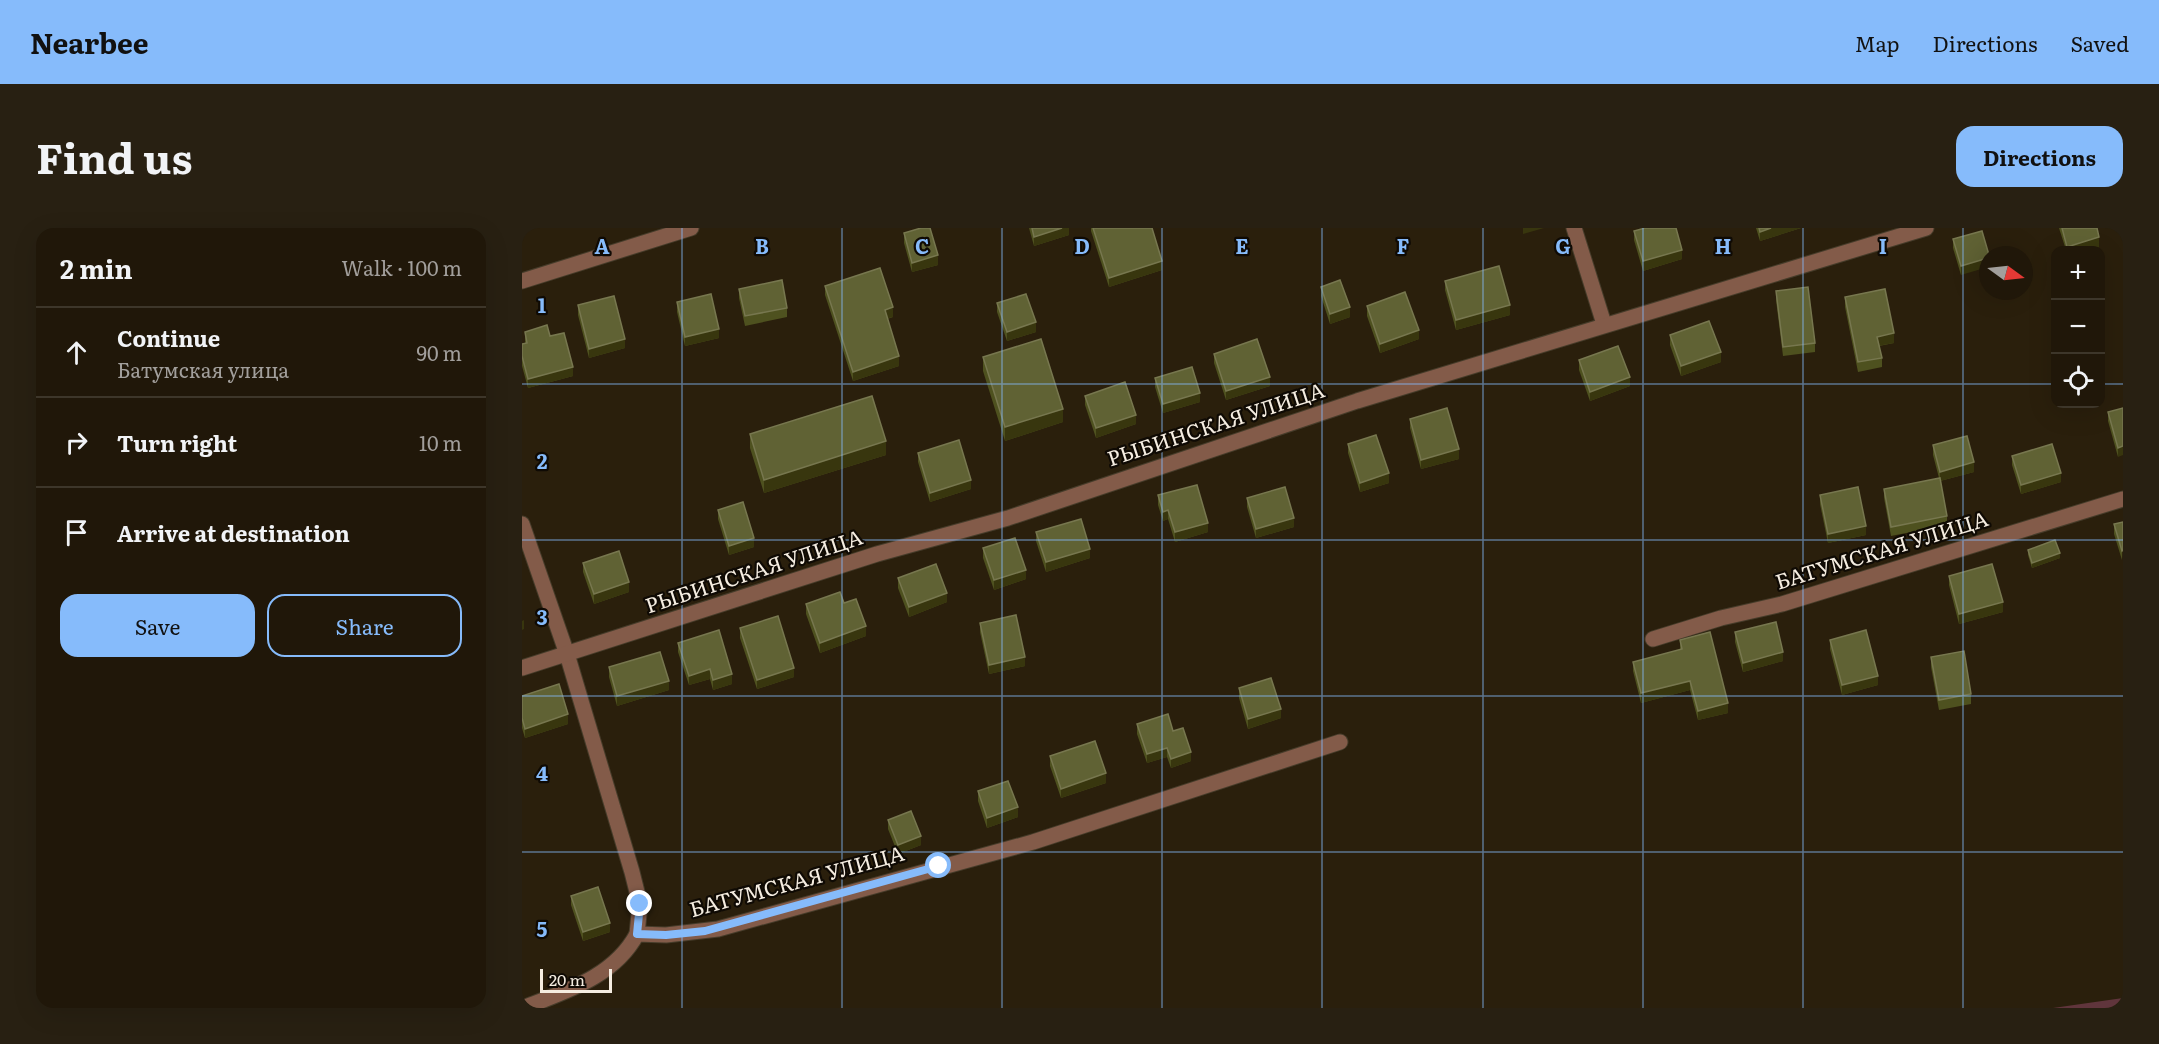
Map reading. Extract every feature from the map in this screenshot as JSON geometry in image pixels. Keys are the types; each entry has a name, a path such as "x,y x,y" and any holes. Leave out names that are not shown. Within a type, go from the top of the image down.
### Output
{"street":[{"path":"522,281 691,228"},
{"path":"1574,228 1604,324"},
{"name":"РЫБИНСКАЯ УЛИЦА","path":"522,668 878,554 1008,518 1346,404 1926,228"},
{"name":"БАТУМСКАЯ УЛИЦА","path":"1653,639 1721,618 1782,604 2123,499"},
{"path":"522,524 567,654 640,904 637,934 629,949 609,969 573,988 523,1008"},
{"name":"БАТУМСКАЯ УЛИЦА","path":"637,934 666,935 718,928 1033,842 1340,742"}],"shaded area":[{"path":"2123,998 2123,1008 2053,1008"}],"building":[{"path":"930,228 938,255 912,263 904,233"},
{"path":"1032,228 1062,228 1034,237"},
{"path":"1093,228 1152,228 1162,261 1109,278"},
{"path":"1645,228 1676,228 1682,250 1643,261 1634,231"},
{"path":"1759,228 1771,228 1760,232"},
{"path":"2062,228 2097,228 2099,237 2067,246"},
{"path":"1982,231 1986,246 1979,246 1979,261 1961,266 1953,239"},
{"path":"1499,266 1510,305 1456,320 1445,281"},
{"path":"880,268 893,307 885,310 899,356 853,372 825,286"},
{"path":"782,280 787,308 745,316 739,289"},
{"path":"1340,280 1350,307 1330,314 1321,287"},
{"path":"1808,287 1815,343 1783,347 1776,291"},
{"path":"1885,289 1894,333 1877,337 1882,358 1858,362 1845,297"},
{"path":"1405,292 1419,330 1380,344 1367,306"},
{"path":"711,294 719,329 685,337 677,302"},
{"path":"1026,294 1036,322 1007,332 997,303"},
{"path":"614,296 625,339 589,349 578,305"},
{"path":"1709,321 1721,352 1681,366 1670,335"},
{"path":"547,325 550,336 564,333 573,367 528,379 522,356 522,344 527,343 525,332"},
{"path":"1041,339 1063,409 1005,427 983,357"},
{"path":"1257,339 1270,377 1226,391 1214,354"},
{"path":"1618,346 1630,377 1590,392 1579,360"},
{"path":"1192,367 1200,393 1163,404 1155,378"},
{"path":"1125,382 1136,415 1096,428 1085,396"},
{"path":"872,396 886,441 764,480 750,434"},
{"path":"1447,408 1459,449 1421,460 1410,419"},
{"path":"2123,408 2123,446 2118,448 2108,412"},
{"path":"1376,435 1389,473 1360,483 1348,444"},
{"path":"1967,436 1974,462 1940,472 1933,445"},
{"path":"959,440 971,480 930,493 918,453"},
{"path":"2052,444 2061,473 2021,485 2012,456"},
{"path":"1940,478 1947,516 1891,527 1884,489"},
{"path":"1197,485 1208,523 1175,532 1168,510 1163,512 1158,495"},
{"path":"1285,487 1294,518 1256,529 1247,498"},
{"path":"1858,487 1866,526 1828,534 1820,495"},
{"path":"743,502 754,538 729,546 718,510"},
{"path":"1081,519 1090,549 1046,562 1036,532"},
{"path":"2123,522 2123,550 2122,551 2114,524"},
{"path":"1015,538 1026,570 994,580 983,548"},
{"path":"2055,540 2060,553 2032,563 2028,550"},
{"path":"619,551 629,582 594,594 583,563"},
{"path":"936,564 947,593 909,607 898,578"},
{"path":"1992,564 2003,602 1959,614 1949,576"},
{"path":"840,592 844,603 856,599 866,626 820,643 806,604"},
{"path":"1016,615 1025,657 989,665 980,623"},
{"path":"778,616 794,668 757,680 740,628"},
{"path":"1776,622 1783,652 1743,663 1735,632"},
{"path":"719,630 732,674 713,680 710,669 689,676 678,643"},
{"path":"1866,630 1878,676 1842,685 1830,640"},
{"path":"1710,632 1728,703 1698,711 1690,681 1641,693 1633,662 1682,649 1680,640"},
{"path":"1964,651 1971,694 1939,700 1931,657"},
{"path":"660,652 669,681 617,696 609,667"},
{"path":"1271,678 1281,709 1248,719 1239,688"},
{"path":"559,684 568,714 525,729 522,718 522,696"},
{"path":"1168,714 1173,731 1183,728 1191,752 1171,759 1167,748 1147,754 1137,724"},
{"path":"1095,741 1106,773 1061,789 1050,756"},
{"path":"1008,781 1018,807 987,818 978,791"},
{"path":"911,811 921,836 898,845 888,820"},
{"path":"598,887 610,923 583,932 571,896"}],"route":[{"path":"640,904 637,934 666,935 705,931 939,866"}]}
